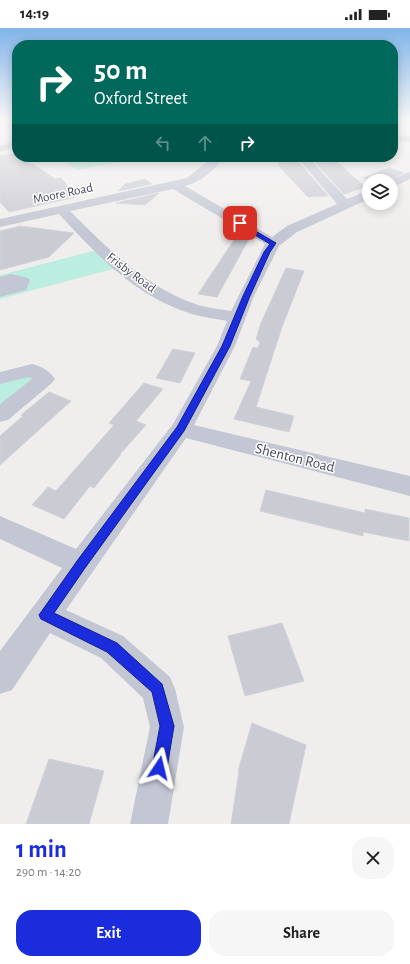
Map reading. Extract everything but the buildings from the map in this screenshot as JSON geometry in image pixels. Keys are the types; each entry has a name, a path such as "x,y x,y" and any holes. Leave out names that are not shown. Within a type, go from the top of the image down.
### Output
{"street":[{"name":"Moore Road","path":"0,222 191,181 214,162"},
{"path":"306,162 345,205"},
{"path":"398,181 410,175"},
{"path":"175,185 273,243"},
{"path":"0,678 81,564 181,429 226,346 267,252 273,243 292,230 362,197"},
{"name":"Frisby Road","path":"61,209 112,262 152,291 189,307 238,318"},
{"path":"0,282 11,278 22,281 20,287 0,292"},
{"path":"0,378 32,370 46,378 0,415"},
{"name":"Shenton Road","path":"181,429 410,486"},
{"path":"0,526 81,564"},
{"path":"45,615 112,647 158,689 167,726 149,824"}],"green space":[{"path":"66,162 119,162 77,170"},
{"path":"97,250 120,267 0,299 0,275"},
{"path":"32,370 45,379 0,418 0,378"}],"route":[{"path":"159,768 167,726 158,689 112,647 45,615 181,429 226,346 246,296 267,252 273,243 240,223"}]}
